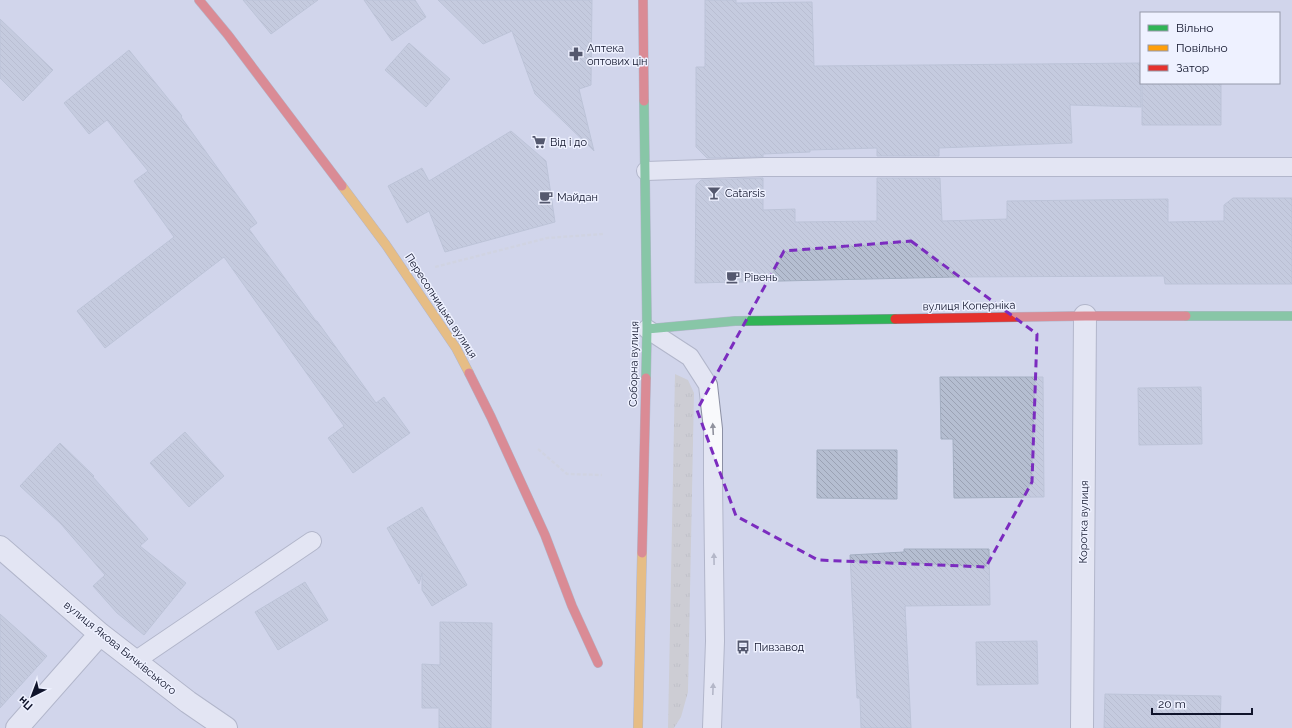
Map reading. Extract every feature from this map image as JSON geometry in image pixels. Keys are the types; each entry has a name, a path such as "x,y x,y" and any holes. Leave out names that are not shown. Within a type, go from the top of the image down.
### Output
{"street":[{"name":"Пересопницька вулиця","path":"199,0 228,35 386,245 456,348 491,417 542,528 572,606 598,664"},
{"name":"Соборна вулиця","path":"638,728 647,329 644,0"},
{"name":"вулиця Коперніка","path":"647,329 735,321 1085,316 1292,316"},
{"name":"Коротка вулиця","path":"1082,728 1085,316"},
{"name":"вулиця Якова Бичківського","path":"0,547 100,634 188,702 226,728"},
{"path":"17,728 100,634"}],"lane":[{"path":"646,171 764,167 1292,167"},
{"path":"647,329 690,357 708,385 713,429 712,482 715,641 712,728"},
{"path":"135,661 312,541"}],"path":[{"path":"433,268 547,238 603,234"},
{"path":"535,446 567,474 602,475"}],"highlighted area":[{"path":"911,241 1037,334 1032,482 986,567 818,560 736,516 697,410 784,251"}],"green space":[{"path":"675,374 688,380 694,393 688,692 681,717 674,728 668,728"}],"building":[{"path":"243,0 318,0 271,34"},
{"path":"364,0 415,0 426,17 392,41"},
{"path":"438,0 592,0 591,85 579,89 594,151 535,94 512,31 483,44"},
{"path":"705,0 736,0 736,3 812,2 814,66 1140,63 1141,107 1070,105 1072,143 939,148 939,156 877,156 877,148 810,150 810,152 763,154 763,157 707,158 696,147 696,67 705,67"},
{"path":"0,19 53,70 23,101 0,78"},
{"path":"409,43 450,79 426,107 385,70"},
{"path":"129,50 182,116 181,117 257,223 249,229 376,403 384,397 410,433 353,473 328,438 344,426 224,257 105,348 77,311 174,237 134,181 148,171 107,120 89,134 64,103"},
{"path":"1142,84 1221,84 1221,125 1142,125"},
{"path":"511,131 546,161 555,222 445,252 429,211 407,223 388,186 422,168 429,181"},
{"path":"763,178 763,210 795,209 795,222 877,221 877,178 940,178 942,221 1007,219 1007,201 1168,199 1168,222 1224,221 1224,205 1233,198 1292,198 1292,284 1165,284 1164,276 956,277 695,283 696,185 701,180"},
{"path":"940,377 1043,377 1044,497 954,498 953,439 941,439"},
{"path":"1201,387 1202,444 1139,445 1138,388"},
{"path":"185,432 224,476 189,507 150,463"},
{"path":"60,443 94,476 93,477 148,539 140,546 186,583 144,635 117,613 93,586 105,575 61,524 20,486"},
{"path":"817,450 897,450 897,499 817,498"},
{"path":"422,507 467,585 432,606 422,590 422,573 419,584 387,528"},
{"path":"904,549 989,549 990,605 905,606 911,728 861,728 860,698 857,698 850,555 904,552"},
{"path":"305,582 328,620 278,650 255,612"},
{"path":"0,614 47,656 0,708"},
{"path":"440,622 492,623 491,728 439,728 439,708 422,708 422,664 440,665"},
{"path":"1037,641 1038,684 977,685 976,642"},
{"path":"1105,694 1221,696 1220,728 1104,728"}],"traffic: fast":[{"path":"644,101 647,329 646,378"},
{"path":"1186,316 1292,316"},
{"path":"647,329 735,321 895,319"}],"traffic: slow":[{"path":"342,186 386,245 456,348 469,373"},
{"path":"638,728 642,553"}],"traffic: jam":[{"path":"199,0 228,35 342,186"},
{"path":"643,0 644,101"},
{"path":"895,319 1186,316"},
{"path":"469,373 491,417 545,535 572,606 598,663"},
{"path":"642,553 646,378"}],"place":[{"name":"Аптека оптових цін","path":"576,54"},
{"name":"Від і до","path":"539,142"},
{"name":"Catarsis","path":"714,193"},
{"name":"Майдан","path":"546,197"},
{"name":"Рівень","path":"733,277"},
{"name":"Пивзавод","path":"743,647"}]}
